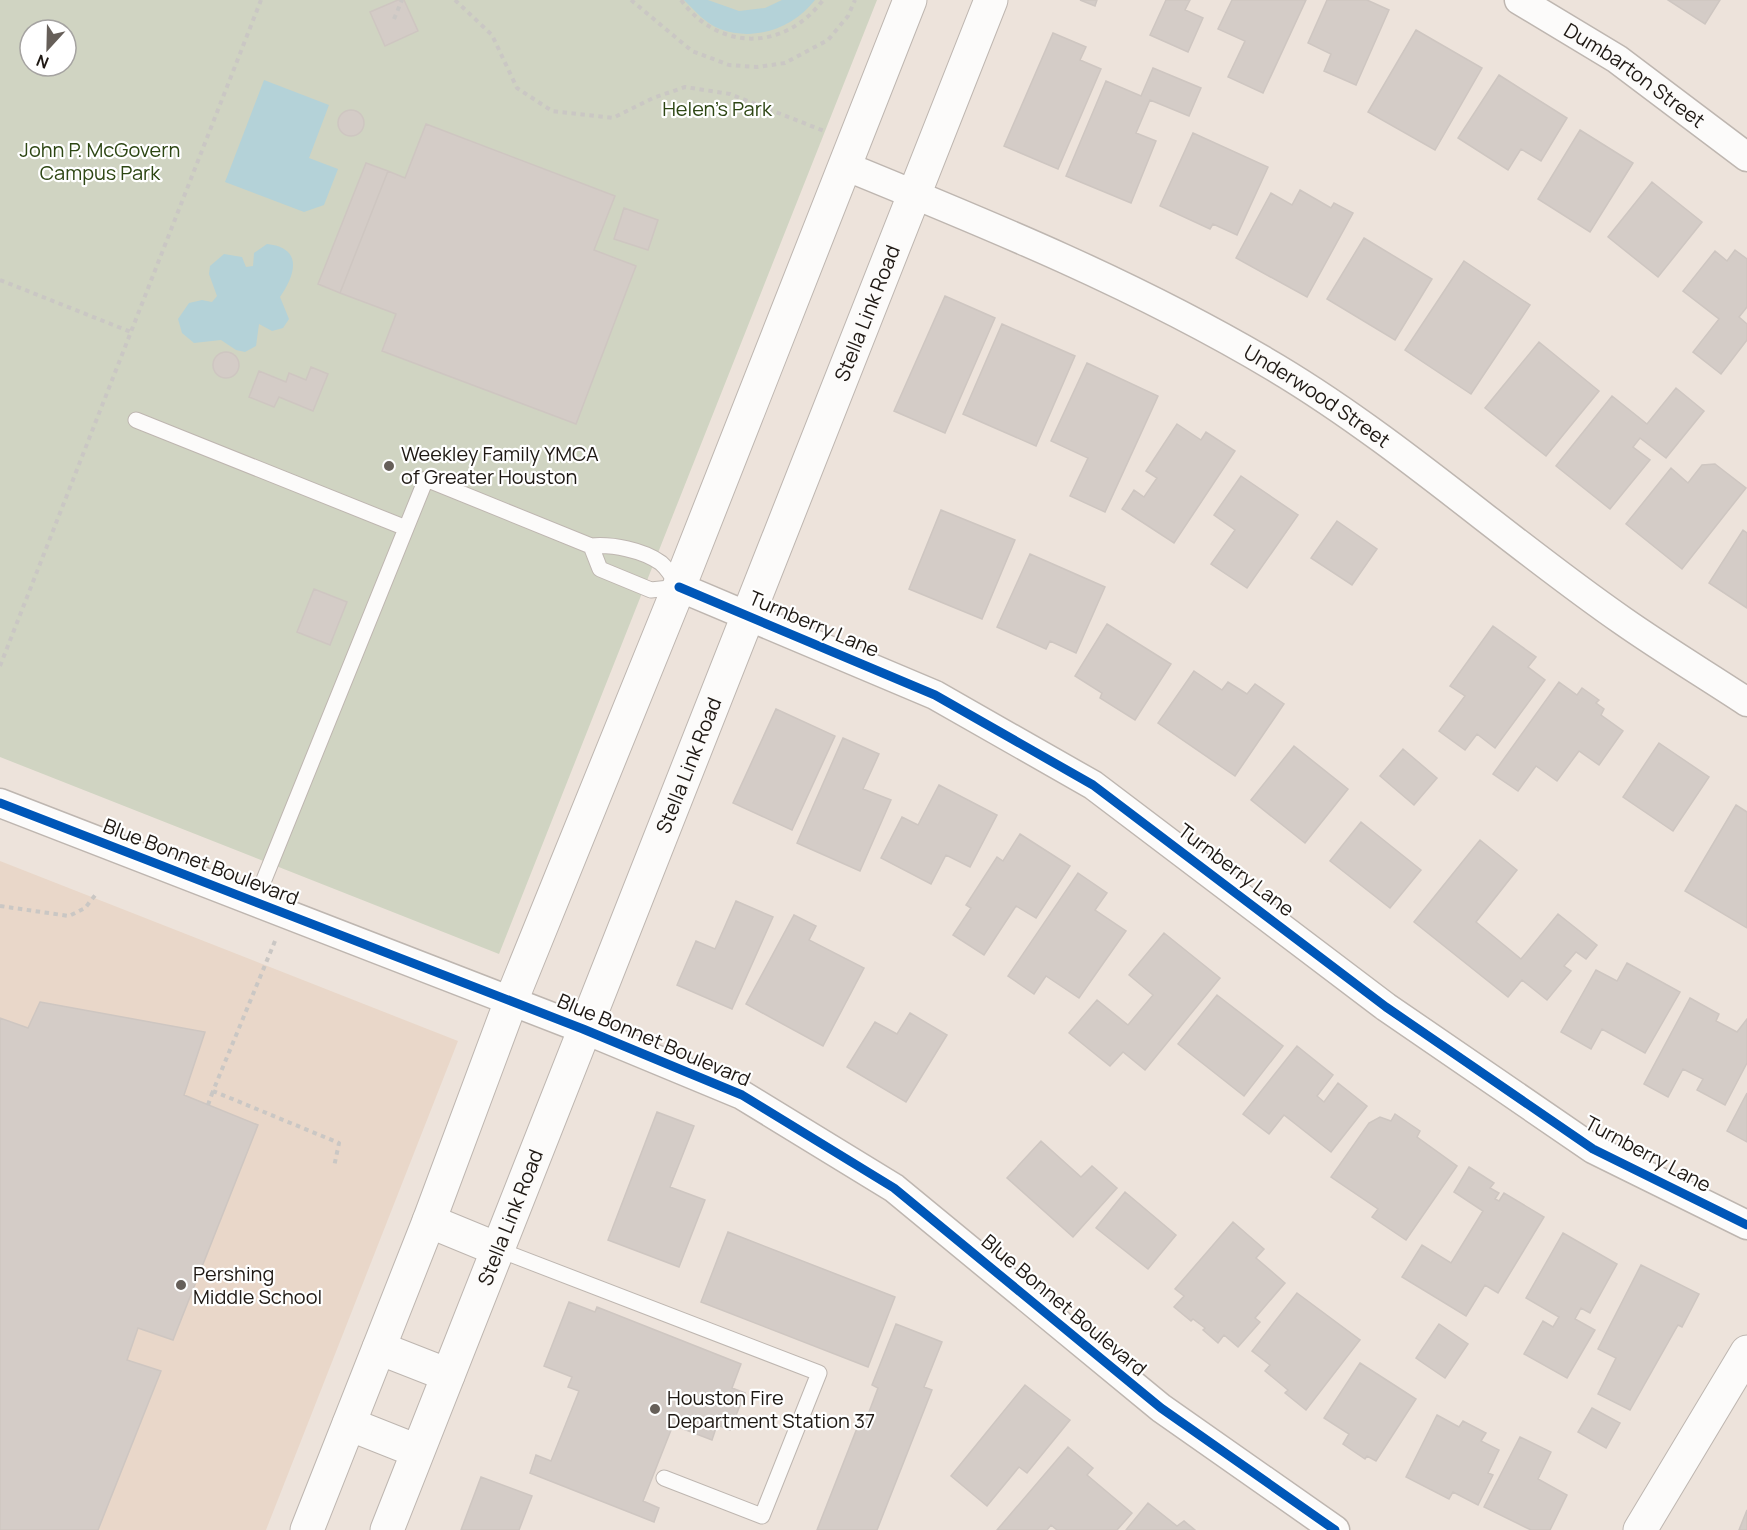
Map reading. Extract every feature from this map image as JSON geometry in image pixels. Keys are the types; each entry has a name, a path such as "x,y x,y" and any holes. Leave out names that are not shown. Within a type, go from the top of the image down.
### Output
{"main road":[{"path":"307,1530 429,1221 511,1001 679,586 910,0"},
{"name":"Stella Link Road","path":"387,1530 991,0"},
{"path":"429,1221 497,1249"},
{"path":"379,1347 448,1375"},
{"path":"1640,1530 1747,1352"},
{"path":"349,1424 417,1451"}],"street":[{"name":"Dumbarton Street","path":"1519,0 1617,59 1747,157"},
{"name":"Underwood Street","path":"845,166 1035,245 1157,301 1278,369 1392,448 1623,621 1747,702"},
{"name":"Turnberry Lane","path":"679,586 935,695 1093,785 1386,1007 1593,1149 1747,1225"},
{"name":"Blue Bonnet Boulevard","path":"0,803 583,1029 742,1095 894,1188 1161,1408 1335,1530"}],"lane":[{"path":"136,420 406,528"},
{"path":"255,902 426,479 591,546 613,544 655,560 662,564 679,586 651,590 600,569 591,546"},
{"path":"497,1249 819,1373 762,1516 664,1478"}],"path":[{"path":"0,666 261,0"},
{"path":"394,19 402,0"},
{"path":"455,0 492,35 517,88 552,111 613,118 653,98 685,87 730,94 829,133"},
{"path":"631,0 692,51 729,65 757,67 784,63 828,40 848,16 855,0"},
{"path":"681,0 700,22 737,38 767,38 786,33 799,25 823,0"},
{"path":"0,280 131,332"},
{"path":"0,906 69,916 86,908 97,893"},
{"path":"208,1105 286,915"},
{"path":"213,1091 339,1143 334,1167"}],"shaded area":[{"name":"Pershing Middle School","path":"0,861 458,1041 266,1530 0,1530"}],"green space":[{"name":"Weekley Family YMCA of Greater Houston","path":"0,0 877,0 499,954 0,757"}],"water":[{"path":"684,0 708,0 739,11 765,8 782,0 815,0 806,10 785,25 760,33 747,34 733,33 715,27"},
{"path":"264,80 329,105 309,158 338,169 324,205 304,212 225,182"},
{"path":"267,244 287,251 293,264 290,280 280,297 289,319 283,328 272,331 259,324 256,346 245,352 236,350 221,340 194,343 182,333 178,319 189,303 202,300 212,302 217,296 209,274 210,266 224,254 242,257 246,267 253,266 254,253"}],"building":[{"path":"398,0 404,0 418,31 385,46 370,12"},
{"path":"1080,0 1097,0 1095,6"},
{"path":"1166,0 1190,0 1185,10 1203,18 1188,52 1150,35"},
{"path":"1232,0 1306,0 1263,93 1228,77 1245,41 1218,29"},
{"path":"1327,0 1367,0 1389,10 1356,85 1324,71 1331,54 1308,43"},
{"path":"1668,0 1720,0 1705,24"},
{"path":"1416,30 1482,68 1435,150 1368,112"},
{"path":"1053,33 1086,47 1080,60 1101,69 1058,169 1004,146"},
{"path":"1153,68 1201,88 1189,116 1150,100 1136,133 1156,141 1131,203 1066,176 1106,81 1141,96"},
{"path":"1499,75 1567,118 1541,161 1521,149 1508,170 1458,138"},
{"path":"351,110 360,114 364,123 360,132 351,136 342,132 338,123 342,114"},
{"path":"426,124 615,196 594,250 636,266 576,424 382,351 396,314 340,293 388,171 405,178"},
{"path":"1580,130 1633,163 1590,232 1538,199"},
{"path":"1193,133 1268,167 1237,235 1213,224 1210,229 1160,206"},
{"path":"366,163 388,171 340,293 318,284"},
{"path":"1652,182 1702,222 1658,277 1608,237"},
{"path":"1300,190 1331,208 1334,203 1353,213 1307,297 1236,258 1271,193 1292,205"},
{"path":"624,208 658,220 648,250 614,239"},
{"path":"1364,238 1432,279 1395,340 1327,299"},
{"path":"1735,250 1747,259 1747,307 1739,317 1747,324 1747,340 1721,374 1693,352 1719,319 1683,291 1715,251 1727,261"},
{"path":"1464,261 1530,305 1471,394 1405,350"},
{"path":"945,296 995,318 945,433 894,411"},
{"path":"1002,324 1075,356 1036,446 963,414"},
{"path":"1539,342 1599,391 1546,456 1485,408"},
{"path":"226,352 235,356 239,365 235,374 226,378 217,374 213,365 217,356"},
{"path":"1087,363 1158,396 1105,512 1070,496 1088,458 1051,441"},
{"path":"311,367 328,374 313,411 279,397 274,407 249,397 259,371 286,382 289,373 306,380"},
{"path":"1676,388 1704,411 1666,458 1640,438 1633,447 1650,460 1610,509 1556,466 1612,396 1647,424"},
{"path":"1177,424 1201,440 1206,432 1235,451 1174,543 1122,509 1134,490 1144,497 1157,478 1146,471"},
{"path":"1715,464 1746,488 1682,569 1626,524 1671,468 1688,483 1702,465"},
{"path":"1241,476 1298,515 1247,588 1211,564 1235,530 1214,515"},
{"path":"941,510 1015,540 982,619 909,589"},
{"path":"1337,521 1377,549 1352,585 1311,558"},
{"path":"1743,530 1747,533 1747,608 1709,583"},
{"path":"1030,554 1105,587 1076,653 1050,641 1046,649 997,627"},
{"path":"314,589 347,602 330,645 297,632"},
{"path":"1107,624 1171,664 1135,720 1100,698 1102,693 1075,676"},
{"path":"1493,626 1536,657 1528,667 1545,680 1495,748 1477,734 1465,750 1439,731 1465,696 1450,686"},
{"path":"1194,671 1222,690 1228,682 1247,694 1255,684 1284,704 1235,776 1158,723"},
{"path":"1559,682 1577,695 1582,688 1599,700 1596,703 1604,709 1601,715 1623,731 1599,765 1579,751 1557,781 1536,766 1518,791 1493,774"},
{"path":"776,709 835,736 792,830 733,803"},
{"path":"843,738 879,754 863,789 891,800 860,871 797,843"},
{"path":"1659,743 1709,777 1673,831 1623,797"},
{"path":"1294,746 1348,789 1305,843 1251,800"},
{"path":"1403,749 1437,778 1414,805 1380,776"},
{"path":"939,785 997,815 970,867 946,855 931,884 881,858 902,817 918,825"},
{"path":"1736,805 1747,812 1747,928 1685,891"},
{"path":"1361,822 1421,870 1390,908 1330,861"},
{"path":"1020,834 1070,866 1036,918 1016,906 984,955 953,935 971,908 966,905 997,857 1003,861"},
{"path":"1480,840 1517,870 1476,922 1521,959 1558,914 1597,945 1586,959 1576,952 1564,966 1571,971 1547,1000 1522,980 1508,997 1414,922"},
{"path":"1078,873 1107,893 1095,910 1126,931 1079,998 1046,976 1034,994 1008,976"},
{"path":"736,901 773,917 732,1009 677,985 696,941 715,949"},
{"path":"794,915 816,926 809,940 864,968 823,1046 746,1004"},
{"path":"1164,933 1220,978 1145,1070 1123,1052 1110,1066 1069,1033 1097,1000 1128,1025 1153,995 1129,975"},
{"path":"1627,963 1680,992 1645,1053 1602,1029 1591,1049 1561,1032 1596,970 1617,981"},
{"path":"1217,995 1283,1046 1244,1096 1178,1044"},
{"path":"1690,998 1719,1014 1716,1021 1737,1032 1747,1019 1747,1063 1725,1105 1697,1090 1703,1079 1683,1069 1668,1097 1644,1084"},
{"path":"40,1002 205,1032 184,1095 258,1125 173,1340 138,1328 127,1360 161,1371 98,1530 0,1530 0,1018 28,1028"},
{"path":"910,1013 947,1035 906,1102 847,1067 875,1022 897,1034"},
{"path":"1297,1046 1333,1075 1317,1096 1324,1102 1338,1083 1367,1106 1331,1152 1284,1115 1269,1134 1243,1114"},
{"path":"1747,1093 1747,1142 1727,1131"},
{"path":"657,1112 694,1126 670,1187 705,1200 679,1267 608,1240"},
{"path":"1395,1114 1420,1131 1417,1137 1457,1166 1406,1240 1372,1217 1378,1209 1331,1177 1369,1123 1380,1117 1391,1121"},
{"path":"1041,1141 1081,1177 1092,1166 1117,1188 1073,1237 1007,1178"},
{"path":"1469,1167 1494,1183 1490,1188 1499,1193 1495,1199 1499,1201 1504,1193 1544,1217 1498,1293 1485,1285 1466,1316 1402,1277 1422,1245 1451,1263 1483,1211 1454,1192"},
{"path":"1125,1192 1176,1235 1148,1269 1096,1228"},
{"path":"1233,1222 1264,1249 1256,1258 1285,1283 1255,1318 1260,1322 1238,1347 1224,1335 1218,1343 1203,1330 1205,1328 1193,1319 1191,1321 1174,1307 1184,1296 1175,1289"},
{"path":"728,1232 895,1297 868,1367 701,1302"},
{"path":"1563,1233 1617,1264 1590,1313 1581,1308 1575,1319 1595,1330 1567,1378 1524,1354 1543,1321 1553,1327 1559,1317 1526,1298"},
{"path":"1641,1265 1699,1294 1682,1327 1678,1325 1630,1410 1598,1394 1616,1358 1598,1349"},
{"path":"1297,1293 1360,1340 1306,1410 1285,1393 1288,1390 1265,1371 1270,1365 1252,1351"},
{"name":"Houston Fire Department Station 37","path":"569,1302 595,1312 597,1307 741,1364 732,1388 745,1393 730,1430 717,1425 712,1440 673,1425 643,1501 659,1508 654,1522 530,1473 536,1455 551,1461 579,1391 568,1387 572,1377 544,1366"},
{"path":"896,1324 942,1342 924,1387 932,1390 877,1530 817,1530 861,1418 866,1420 878,1388 872,1385"},
{"path":"1439,1324 1468,1344 1445,1378 1416,1358"},
{"path":"1360,1363 1416,1399 1376,1461 1367,1456 1365,1459 1343,1444 1349,1434 1324,1418"},
{"path":"1025,1385 1070,1420 1027,1473 1019,1467 987,1506 951,1476"},
{"path":"1592,1408 1620,1423 1606,1448 1578,1432"},
{"path":"1437,1415 1459,1427 1463,1421 1486,1433 1481,1441 1499,1450 1488,1473 1493,1475 1478,1505 1453,1492 1449,1499 1406,1477"},
{"path":"1520,1437 1551,1452 1538,1479 1567,1495 1550,1530 1531,1530 1484,1507"},
{"path":"1068,1447 1093,1468 1087,1475 1132,1513 1117,1530 1057,1530 1051,1525 1047,1530 997,1530"},
{"path":"481,1477 532,1496 519,1530 461,1530"},
{"path":"1148,1503 1177,1526 1184,1521 1195,1530 1126,1530"},
{"path":"1747,1510 1747,1530 1739,1530"}],"cycle path":[{"path":"679,587 935,695 1093,785 1386,1007 1593,1149 1747,1225"},
{"path":"0,803 583,1029 742,1095 894,1188 1161,1408 1335,1530"}],"place":[{"name":"Weekley Family YMCA of Greater Houston","path":"389,466"},
{"name":"Pershing Middle School","path":"181,1285"},
{"name":"Houston Fire Department Station 37","path":"655,1409"}],"park label":[{"name":"Helen's Park","path":"717,109"},
{"name":"John P. McGovern Campus Park","path":"100,162"}]}
